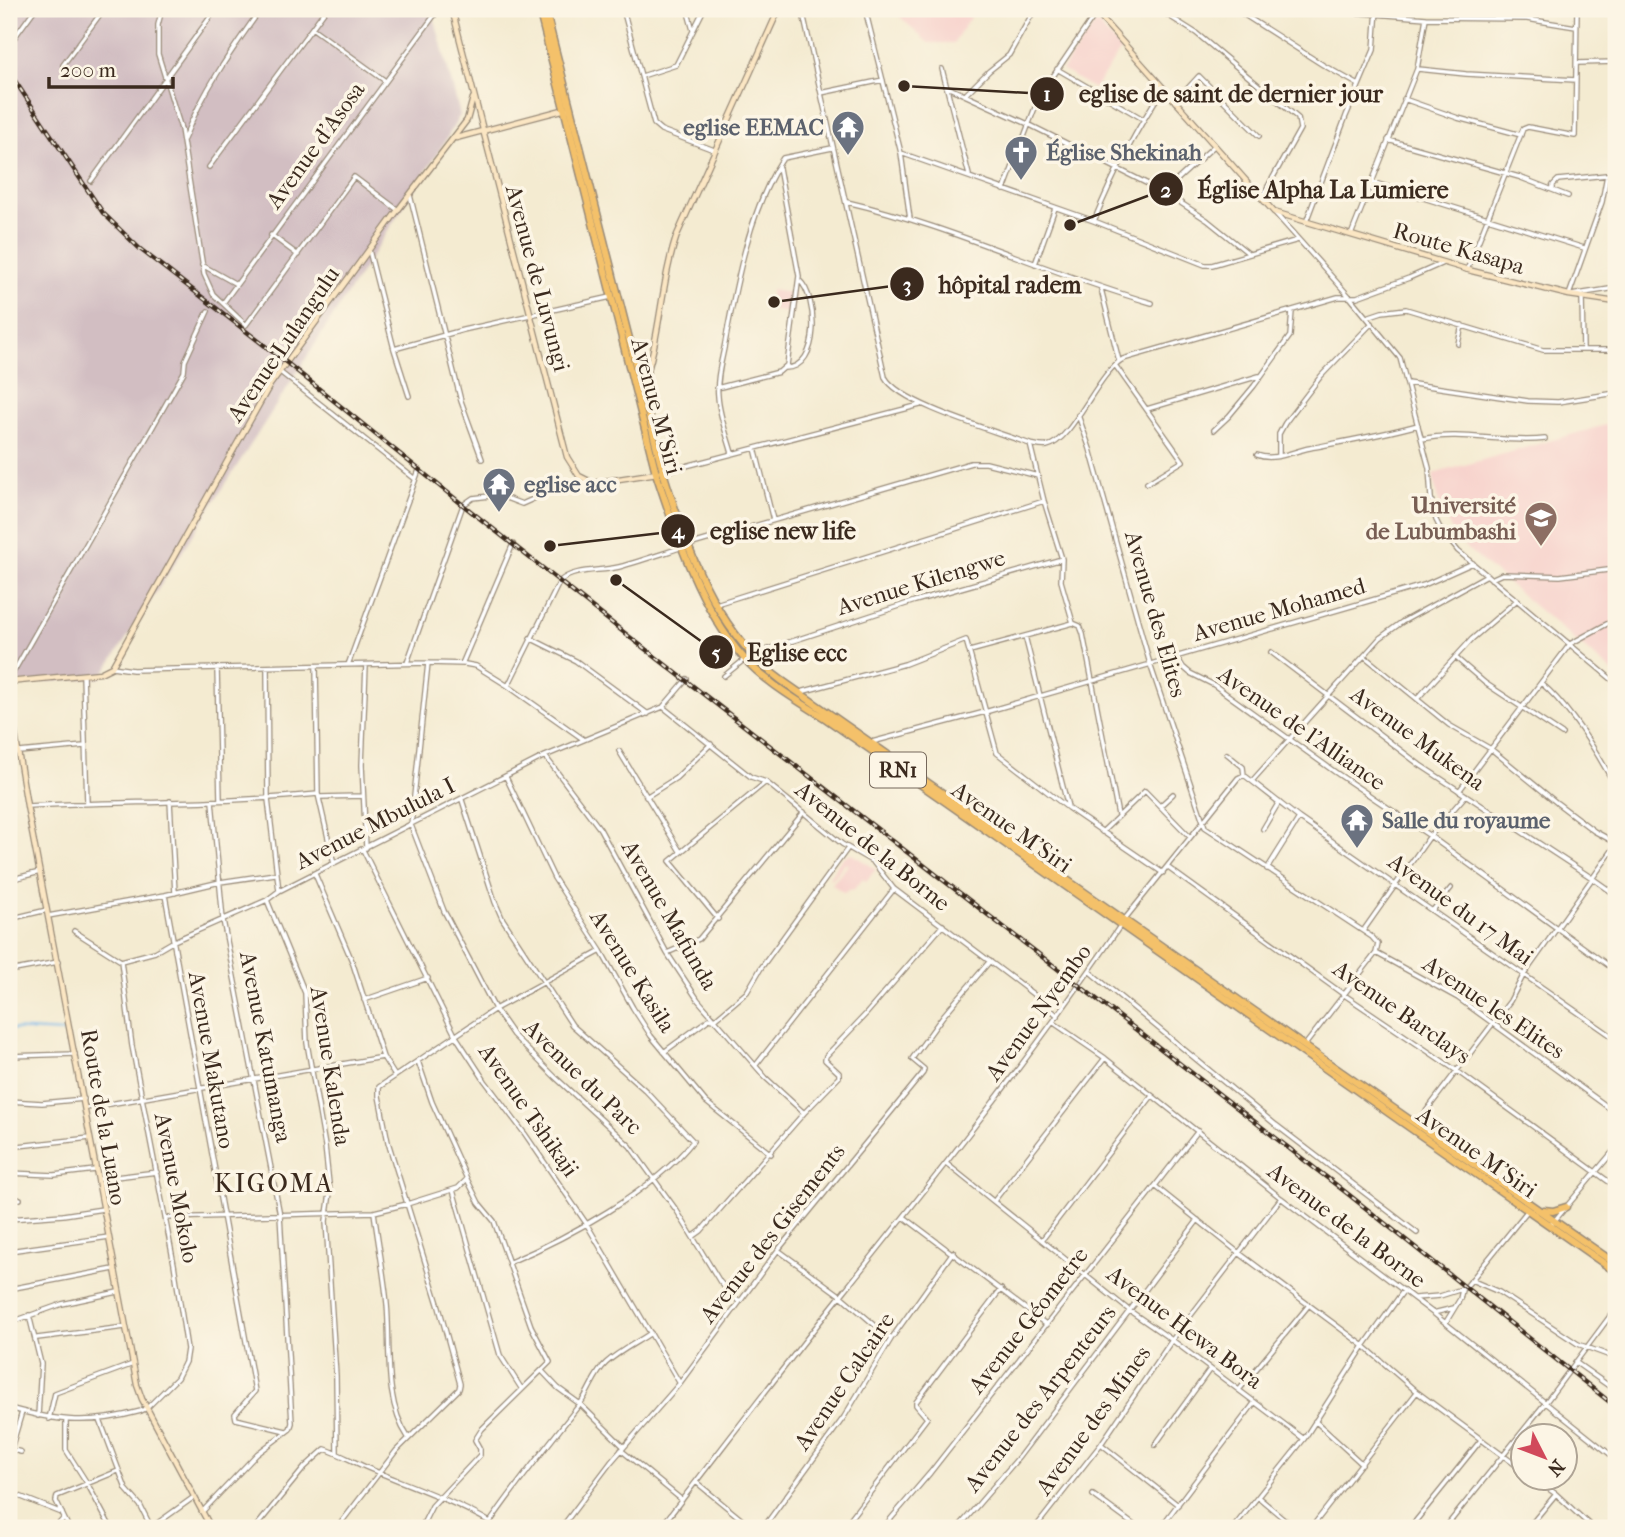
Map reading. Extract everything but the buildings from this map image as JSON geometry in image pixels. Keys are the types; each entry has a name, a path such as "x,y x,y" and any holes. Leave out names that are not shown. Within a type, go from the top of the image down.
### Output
{"highway":[{"name":"Avenue M'Siri","path":"539,9 642,390 659,472"},
{"name":"Avenue M'Siri","path":"545,9 637,398 659,472 718,623 748,657 779,683 1053,878 1305,1045 1528,1210 1568,1228 1616,1264"},
{"name":"Avenue M'Siri","path":"686,546 715,604 748,657"},
{"name":"Avenue M'Siri","path":"779,683 799,693 871,742 1121,923 1541,1210 1553,1223 1616,1272"},
{"path":"1541,1210 1565,1208 1563,1220 1568,1228"}],"street":[{"path":"9,45 35,9"},
{"path":"63,65 104,9"},
{"path":"162,9 158,25 158,49 178,115 202,265 207,284 222,304 247,325 354,177 398,210"},
{"path":"91,181 216,9"},
{"path":"183,141 213,78 261,9"},
{"path":"209,167 326,9"},
{"name":"Avenue d'Asosa","path":"222,304 439,9"},
{"name":"Avenue de Luvungi","path":"452,9 564,449 575,472 587,482"},
{"path":"623,9 653,122 657,128 714,150"},
{"path":"687,9 692,30"},
{"path":"641,76 676,65 704,9"},
{"path":"637,398 648,369 673,247 779,9"},
{"path":"802,9 885,377 893,387 922,404 1042,447 1053,444 1064,435 1117,363 1338,297 1357,297 1443,262"},
{"path":"865,9 901,153 911,219"},
{"path":"966,94 1009,55 1035,9"},
{"path":"1158,9 1196,33 1298,118 1300,129 1261,198"},
{"path":"1235,9 1359,85"},
{"path":"1306,222 1374,50 1377,9"},
{"path":"1467,270 1523,129 1528,127 1575,136 1577,9"},
{"path":"1004,190 1040,97 1095,11 1349,296 1400,358 1429,468 1431,498 1439,527 1458,551 1616,683"},
{"path":"1335,11 1377,16 1527,19 1576,27"},
{"path":"1351,235 1417,69 1426,18"},
{"path":"312,28 384,81"},
{"path":"1577,63 1616,62"},
{"path":"942,69 970,177"},
{"path":"1057,69 1143,119"},
{"path":"1417,69 1466,75 1576,80"},
{"path":"1175,102 1199,76 1259,136"},
{"path":"821,93 883,80"},
{"path":"947,87 1164,192 1199,214 1248,253"},
{"path":"1094,221 1116,168 1163,89"},
{"name":"Avenue Lulangulu","path":"112,667 250,418 280,372 470,115 474,98"},
{"path":"1404,99 1458,118 1521,135"},
{"path":"452,140 481,129 567,108"},
{"path":"1388,140 1507,174 1568,196"},
{"path":"1164,192 1214,146"},
{"path":"732,453 719,406 718,388 743,256 761,205 786,156 833,148"},
{"path":"901,153 1094,221 1205,265 1298,240"},
{"path":"779,166 799,280 785,369"},
{"path":"1553,189 1553,184 1558,180 1616,174"},
{"path":"1569,295 1602,202 1607,175"},
{"path":"1372,182 1584,248"},
{"path":"410,194 461,401 482,459"},
{"path":"847,202 911,219 1101,289 1152,303"},
{"path":"1035,264 1055,208"},
{"name":"Route Kasapa","path":"1273,212 1467,270 1569,295 1616,302"},
{"path":"271,235 298,254"},
{"path":"369,250 409,396"},
{"path":"202,265 236,284"},
{"path":"718,388 797,367 804,361 812,332 810,303 805,286 799,280"},
{"path":"1569,295 1616,288"},
{"path":"1101,289 1117,363 1183,461 1147,483"},
{"path":"394,349 611,297"},
{"path":"1581,297 1583,351"},
{"path":"1367,317 1406,309 1543,350 1616,350"},
{"path":"9,681 184,372 186,361 208,311"},
{"path":"1214,430 1229,416 1290,336 1292,311"},
{"path":"1279,456 1279,434 1292,414 1321,376 1372,323"},
{"path":"1458,344 1462,325"},
{"path":"280,372 415,479"},
{"path":"1147,409 1261,376"},
{"path":"1407,383 1528,401 1558,402 1616,393"},
{"path":"407,663 463,505 473,498 498,495 522,504 561,487 659,472 922,404"},
{"name":"Avenue des Elites","path":"1078,415 1150,664 1203,821"},
{"path":"1257,455 1269,458 1418,425"},
{"path":"1422,439 1444,436 1524,441 1545,439"},
{"path":"1030,444 1062,559 1061,581 1073,624"},
{"path":"755,447 774,521"},
{"path":"508,686 530,638 561,581 568,575 619,567 971,463 986,463 1038,476"},
{"path":"348,665 419,470"},
{"path":"715,604 1044,501"},
{"path":"462,664 513,544"},
{"name":"Avenue Kilengwe","path":"724,676 748,657 915,601 1062,559"},
{"name":"Avenue Mohamed","path":"871,742 985,712 1424,585 1473,563"},
{"path":"1227,754 1243,767 1244,775 1252,781 1328,695 1395,626 1489,577 1502,574 1560,576 1616,569"},
{"path":"1417,699 1479,632 1517,601"},
{"path":"1459,791 1570,644 1616,619"},
{"path":"970,652 1078,624 1082,630 1118,815"},
{"path":"1025,636 1068,807"},
{"path":"530,638 576,661 649,714"},
{"path":"799,693 905,664 964,640 968,642 997,753 1102,832 1163,873"},
{"name":"Avenue Mukena","path":"1271,652 1420,765 1616,895"},
{"path":"1364,656 1450,725 1491,749 1576,817 1616,844 1523,975 1510,1001 1418,1127"},
{"name":"Avenue de l'Alliance","path":"1177,657 1182,667 1190,673 1214,685 1430,836 1616,971"},
{"path":"1455,657 1485,683 1562,734"},
{"path":"411,825 428,663"},
{"path":"9,681 104,673 112,667 133,670 462,664 476,666 583,739"},
{"path":"364,849 362,796 366,665"},
{"path":"316,666 318,796 334,864"},
{"path":"217,667 220,800"},
{"path":"267,667 268,799 279,891"},
{"path":"83,675 87,803"},
{"name":"Avenue Mbulula I","path":"121,961 148,955 267,900 279,891 545,756 649,714 663,707 687,679"},
{"path":"1541,683 1557,697 1600,758 1616,787"},
{"name":"Route de la Luano","path":"9,696 27,806 139,1392 211,1528"},
{"name":"Avenue de la Borne","path":"663,707 751,777 766,782 848,848 878,867 894,889 1058,1016"},
{"path":"646,797 676,778 711,744"},
{"path":"19,752 84,746"},
{"path":"619,751 680,851"},
{"name":"Avenue Mafunda","path":"545,756 600,829 667,953 698,1000 766,1078 804,1113"},
{"name":"Avenue Nyembo","path":"660,1528 947,1164 1054,1023 1121,923 1238,778 1244,775"},
{"name":"Avenue Kasila","path":"506,777 554,878 601,951 633,1008 664,1052 706,1102 771,1154"},
{"name":"Avenue du 17 Mai","path":"1252,781 1299,818 1397,884 1616,1040"},
{"path":"718,919 670,863 680,851 766,782"},
{"path":"1102,832 1145,791 1190,837"},
{"path":"1160,806 1173,794"},
{"path":"1363,931 1430,836 1466,795"},
{"path":"27,806 362,796"},
{"path":"462,799 495,902 562,1012 581,1034 646,1091 693,1140 655,1178 624,1201 510,1262"},
{"path":"170,801 175,893"},
{"name":"Avenue Katumanga","path":"212,801 223,920 280,1215 292,1403 292,1423 286,1432"},
{"path":"1263,829 1279,802"},
{"path":"667,953 699,939 804,812"},
{"path":"1266,869 1299,818"},
{"path":"1203,821 1209,831 1377,942 1376,953 1305,1045"},
{"name":"Avenue du Parc","path":"411,825 444,911 495,1009 518,1042 631,1146 694,1236 720,1282 738,1301"},
{"path":"664,1052 709,1019 714,1020 747,992 761,968 848,848"},
{"name":"Avenue Tshikaji","path":"364,849 455,1035 586,1223 680,1383"},
{"path":"9,867 10,879 40,872"},
{"name":"Avenue Barclays","path":"1167,867 1343,994 1457,1071 1616,1187"},
{"path":"9,919 165,895 220,882 275,874"},
{"path":"315,874 344,941 383,1057 395,1076"},
{"path":"1433,910 1451,887"},
{"path":"756,1065 894,889"},
{"name":"Avenue Makutano","path":"165,895 255,1391 235,1414 236,1419 286,1432"},
{"name":"Avenue Kalenda","path":"267,900 304,988 305,1029 327,1154 330,1193 327,1251 336,1376 337,1453"},
{"path":"694,1236 840,1075 825,1060 827,1054 866,1014 943,925"},
{"path":"74,931 121,961"},
{"path":"337,1528 393,1454 459,1389 460,1384 388,1142 378,1092 381,1085 495,1009 601,951"},
{"name":"Avenue les Elites","path":"1376,953 1458,998 1616,1113"},
{"name":"Avenue Mokolo","path":"121,961 132,1046 157,1172 187,1354 177,1378 147,1409"},
{"name":"Avenue des Gisements","path":"561,1528 622,1449 680,1383 778,1250 923,1073 923,1069 912,1059 948,1010 990,961"},
{"path":"9,971 58,962"},
{"path":"1090,972 1276,1125 1417,1233"},
{"path":"365,1000 428,978"},
{"name":"Avenue de la Borne","path":"1054,1023 1105,1058 1616,1458"},
{"path":"9,1056 75,1054"},
{"path":"86,1108 383,1057"},
{"path":"994,1202 1105,1058"},
{"path":"418,1061 432,1102 467,1180 494,1221 531,1326 550,1360 477,1437 475,1441 480,1455 440,1497 421,1528"},
{"path":"1042,1240 1152,1096"},
{"path":"9,1101 43,1103 84,1100"},
{"name":"Avenue Géometre","path":"883,1528 1087,1275 1198,1131"},
{"path":"9,1147 91,1138"},
{"path":"1553,1223 1616,1148"},
{"name":"Avenue Hewa Bora","path":"947,1164 1130,1311 1304,1439"},
{"path":"9,1173 54,1175 97,1170"},
{"path":"99,1180 157,1172"},
{"path":"165,1218 374,1212 453,1190 461,1187 467,1180"},
{"path":"1155,1186 1510,1462"},
{"path":"453,1190 500,1354 522,1388"},
{"name":"Avenue des Mines","path":"1035,1528 1101,1444 1172,1340 1281,1198"},
{"path":"9,1199 20,1199"},
{"path":"9,1219 103,1209"},
{"path":"1446,1323 1460,1299 1462,1290 1528,1210"},
{"path":"374,1212 387,1303 393,1393 399,1418 408,1438"},
{"path":"904,1217 1047,1325"},
{"name":"Avenue des Arpenteurs","path":"958,1528 1019,1457 1198,1220"},
{"path":"9,1251 108,1237"},
{"path":"778,1250 841,1296 891,1339"},
{"name":"Avenue Calcaire","path":"762,1528 844,1417 891,1339 953,1252"},
{"path":"9,1289 114,1269"},
{"path":"1471,1280 1499,1292 1572,1340 1616,1358"},
{"path":"843,1528 927,1419 916,1402 1001,1289"},
{"path":"1233,1528 1304,1439 1404,1290"},
{"path":"1414,1298 1440,1296 1462,1290"},
{"path":"9,1323 62,1304 118,1292"},
{"path":"1238,1390 1309,1306"},
{"path":"1433,1313 1454,1308"},
{"path":"1445,1528 1546,1402 1616,1308"},
{"path":"29,1315 41,1364 38,1416"},
{"path":"36,1338 125,1328"},
{"path":"486,1528 505,1504 514,1487 580,1405 606,1363 651,1334"},
{"path":"1575,1362 1616,1391"},
{"path":"49,1419 55,1393 133,1364"},
{"path":"1155,1445 1210,1368"},
{"path":"541,1371 580,1405 622,1449 682,1500"},
{"path":"1311,1528 1417,1392"},
{"path":"1160,1528 1255,1402"},
{"path":"9,1408 66,1421 99,1419 147,1409"},
{"path":"21,1452 10,1449 22,1412"},
{"path":"99,1419 126,1489 140,1506 151,1528 194,1497"},
{"path":"66,1421 66,1450 111,1528"},
{"path":"1315,1421 1362,1464"},
{"path":"202,1512 257,1454 286,1432"},
{"path":"1410,1528 1481,1440"},
{"path":"1101,1444 1178,1505"},
{"path":"255,1528 305,1467 323,1450 337,1453 440,1497 490,1522"},
{"path":"69,1528 56,1497 118,1471"},
{"path":"696,1482 752,1528"},
{"path":"9,1492 63,1516"},
{"path":"1553,1492 1593,1528"},
{"path":"1528,1528 1556,1494"},
{"path":"1093,1495 1138,1528"},
{"path":"1258,1497 1294,1528"},
{"path":"55,1528 63,1516"}],"shaded area":[{"path":"9,9 432,9 460,115 101,678 9,684"},
{"path":"892,9 975,9 954,43 928,43"},
{"path":"1096,22 1121,50 1094,89 1062,70"},
{"path":"771,290 795,294 792,314 767,309"},
{"name":"Université de Lubumbashi","path":"1616,422 1616,675 1459,542 1437,497 1433,474"},
{"path":"850,853 876,869 866,881 863,879 853,890 844,893 832,884 848,865 845,863 831,879 829,877 842,858"}],"waterway":[{"path":"9,1029 64,1032"}],"railway":[{"path":"9,72 103,213 140,249 631,638 1348,1194 1616,1407"}],"place":[{"name":"eglise de saint de dernier jour","path":"904,86"},
{"name":"eglise EEMAC","path":"848,157"},
{"name":"Église Shekinah","path":"1021,182"},
{"name":"Église Alpha La Lumiere","path":"1070,225"},
{"name":"hôpital radem","path":"774,302"},
{"name":"eglise acc","path":"499,514"},
{"name":"eglise new life","path":"550,546"},
{"name":"Université de Lubumbashi","path":"1541,548"},
{"name":"Eglise ecc","path":"616,580"},
{"name":"Salle du royaume","path":"1357,850"}],"district":[{"name":"KIGOMA","path":"274,1183"}]}
